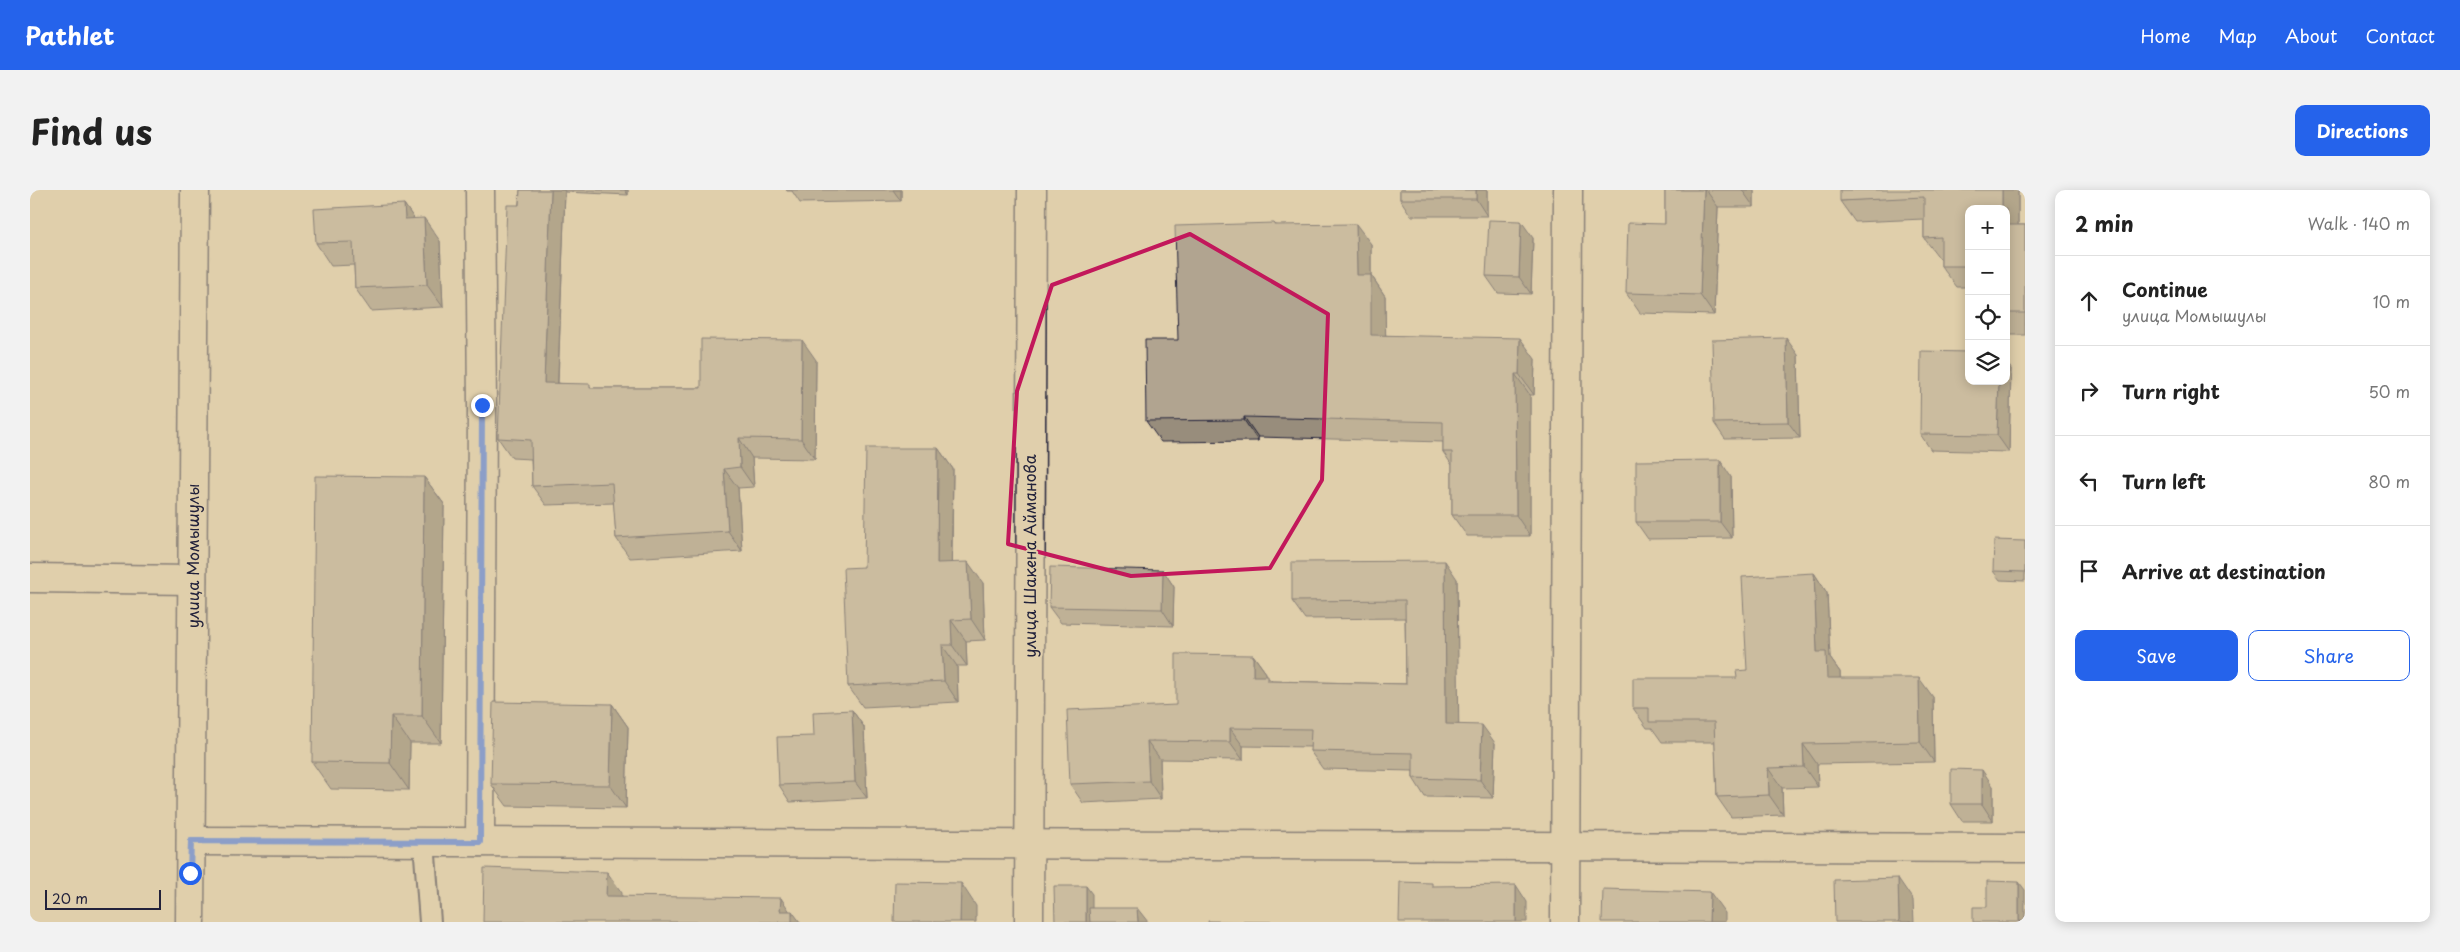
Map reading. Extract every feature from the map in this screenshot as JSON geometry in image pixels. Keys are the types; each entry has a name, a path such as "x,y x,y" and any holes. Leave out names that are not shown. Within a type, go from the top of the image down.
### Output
{"street":[{"name":"улица Момышулы","path":"190,922 195,190"},
{"path":"480,190 482,405 480,842"},
{"name":"улица Шакена Айманова","path":"1029,922 1032,190"},
{"path":"1564,922 1568,190"},
{"path":"30,578 192,580"},
{"path":"191,841 1564,848 2025,848"}],"lane":[{"path":"424,842 430,922"}],"highlighted area":[{"path":"1190,234 1328,314 1322,480 1270,568 1131,576 1008,544 1017,391 1052,285"}],"building":[{"path":"520,190 551,190 544,383 590,384 590,388 701,388 701,339 802,340 801,439 739,438 740,467 724,469 728,531 616,538 612,483 532,486 531,440 498,438 507,205 519,205"},
{"path":"1400,190 1476,190 1476,199 1400,199"},
{"path":"1665,190 1704,190 1700,295 1626,293 1628,223 1665,224"},
{"path":"1840,190 2002,190 2002,205 1965,205 1965,266 1941,266 1941,237 1924,238 1924,197 1840,201"},
{"path":"404,204 405,219 424,218 427,285 355,288 353,242 316,243 314,209"},
{"path":"1489,220 1521,221 1519,277 1486,276"},
{"path":"1274,223 1274,225 1356,224 1357,275 1371,275 1371,335 1520,338 1519,374 1515,374 1516,515 1452,515 1452,452 1443,452 1443,422 1244,417 1244,420 1146,421 1145,340 1178,340 1175,226"},
{"path":"2010,225 2025,225 2025,313 2010,313"},
{"path":"1786,338 1788,422 1714,423 1712,340"},
{"path":"1921,351 1965,352 1965,385 1999,385 1997,435 1920,434"},
{"path":"866,448 938,448 937,563 968,562 971,619 951,620 952,645 942,645 944,681 848,686 843,568 864,567"},
{"path":"1720,460 1720,522 1636,522 1636,461"},
{"path":"315,476 424,477 422,716 391,716 390,763 312,762"},
{"path":"1994,540 2025,541 2025,572 1993,571"},
{"path":"1445,561 1446,724 1482,725 1480,780 1413,778 1413,753 1310,751 1311,729 1230,728 1230,742 1147,741 1149,781 1070,784 1067,710 1176,705 1176,654 1253,655 1253,676 1268,676 1268,681 1406,684 1405,600 1292,601 1292,562"},
{"path":"1050,567 1163,570 1162,609 1049,607"},
{"path":"1814,573 1817,652 1826,652 1827,678 1919,678 1920,742 1803,744 1804,767 1768,768 1769,795 1717,797 1714,722 1649,722 1649,708 1633,708 1633,678 1737,678 1736,671 1747,670 1742,577"},
{"path":"493,702 612,704 610,785 491,784"},
{"path":"852,710 855,782 779,785 777,737 814,736 813,712"},
{"path":"1951,769 1982,770 1982,804 1951,804"},
{"path":"484,868 607,872 606,896 781,898 780,911 792,911 792,922 483,922"},
{"path":"1898,878 1899,922 1835,922 1834,880"},
{"path":"1987,881 2019,882 2019,921 2025,922 1973,922 1973,907 1987,907"},
{"path":"895,882 961,883 960,922 894,922"},
{"path":"1400,882 1432,883 1432,886 1516,885 1516,922 1399,922"},
{"path":"1054,886 1086,886 1086,922 1055,922"},
{"path":"1603,889 1710,892 1709,922 1602,922"},
{"path":"1089,908 1137,908 1138,922 1090,922"},
{"path":"1208,921 1278,922 1208,922"}],"route":[{"path":"190,873 191,841 480,842 482,405"}]}
